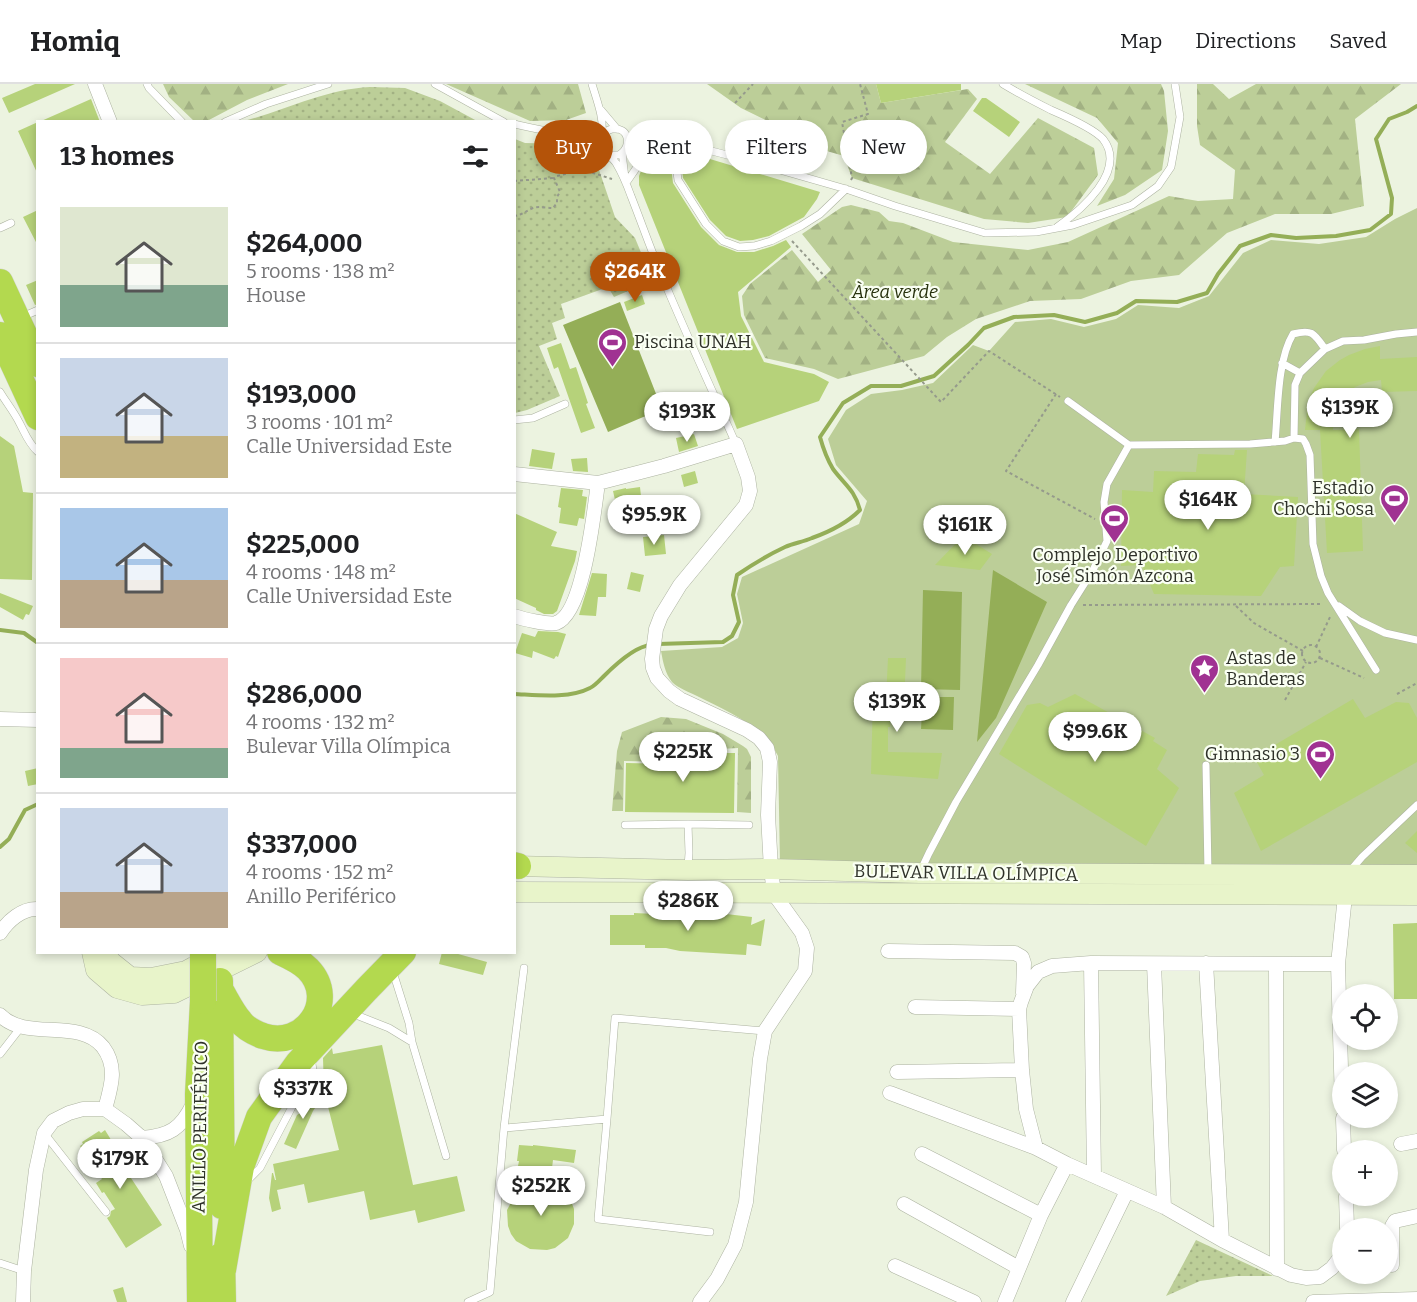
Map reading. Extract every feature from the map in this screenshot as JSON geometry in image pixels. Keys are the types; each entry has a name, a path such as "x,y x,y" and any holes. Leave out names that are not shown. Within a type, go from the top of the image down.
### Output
{"highway":[{"path":"0,282 36,360"},
{"path":"18,321 36,407"},
{"name":"ANILLO PERIFÉRICO","path":"204,954 214,990 223,1302"},
{"name":"ANILLO PERIFÉRICO","path":"200,1295 198,1094 221,954"},
{"path":"214,990 240,1021 255,1033 273,1039 290,1037 303,1030 315,1018 320,1001 317,983 309,970 295,958 285,954"},
{"path":"223,1270 241,1167 259,1117 298,1063 397,958"}],"main road":[{"name":"BULEVAR VILLA OLÍMPICA","path":"516,866 920,873 1208,874 1346,885 1417,895"},
{"name":"BULEVAR VILLA OLÍMPICA","path":"516,892 919,894 1346,885 1417,876"},
{"path":"92,954 96,970 117,988 141,995 174,993 253,954"},
{"path":"107,954 110,961 130,977 151,978 186,972 218,954"}],"street":[{"path":"95,84 109,120"},
{"path":"516,474 598,483 736,444 748,477 750,491 746,506 680,585 662,616 656,629 653,668 657,678 680,699 747,730 759,738 767,748 770,762 768,815 774,894 802,933 807,948 805,971 765,1031 760,1059 746,1202 735,1245 717,1279 700,1302"},
{"path":"516,616 553,624 562,620 570,611 585,568 598,483"},
{"path":"0,719 36,720"},
{"path":"1341,1062 1338,964 1346,885"},
{"path":"0,933 15,916 36,909"},
{"path":"888,951 1015,953 1022,957 1024,963 1021,1002 1022,1070 1026,1109 1036,1148"},
{"path":"1021,1002 1027,986 1038,972 1052,966 1091,963 1338,964"},
{"path":"1091,963 1094,1175"},
{"path":"1206,963 1222,1240"},
{"path":"1154,964 1164,1207"},
{"path":"1276,964 1277,1269"},
{"path":"915,1007 1021,1002"},
{"path":"0,1016 5,1021 21,1027 86,1034 97,1040 105,1050 113,1074 105,1109"},
{"path":"897,1072 1022,1070"},
{"path":"890,1093 1036,1148 1164,1207 1291,1275 1305,1278 1320,1276 1332,1269"},
{"path":"142,1138 159,1137 175,1130 187,1117 198,1094"},
{"path":"22,1302 36,1170 44,1133 53,1121 83,1109 105,1109 126,1124 142,1138 166,1176 187,1230 200,1295"},
{"path":"1401,1144 1417,1141"},
{"path":"922,1154 1041,1215"},
{"path":"1005,1302 1041,1215 1067,1164"},
{"path":"1073,1302 1127,1191"},
{"path":"904,1204 1019,1268"},
{"path":"1398,1220 1417,1216"},
{"path":"895,1266 974,1302"},
{"path":"1313,1302 1417,1299"}],"lane":[{"path":"147,84 180,120"},
{"path":"230,120 266,104 328,84"},
{"path":"435,84 500,120"},
{"path":"592,84 602,120"},
{"path":"1003,84 1082,125 1103,139 1110,152 1109,168 1104,181 1074,215 1054,229"},
{"path":"713,152 846,189 895,207 985,233 1036,232 1073,225 1132,205 1158,186 1171,167 1180,117 1175,84"},
{"path":"600,108 618,129 625,133"},
{"path":"516,124 534,128"},
{"path":"613,130 618,129"},
{"path":"625,151 623,161 626,183"},
{"path":"613,155 619,155 625,151"},
{"path":"613,160 626,183 663,280 736,444"},
{"path":"626,183 632,174"},
{"path":"677,174 678,180 706,224 723,241 739,248 771,241 786,234 820,214 846,189"},
{"path":"0,228 11,223"},
{"path":"1275,442 1282,363 1287,344 1293,334 1302,331 1316,335 1324,349"},
{"path":"1294,438 1295,385 1300,373 1324,349 1343,341 1417,332"},
{"path":"1282,363 1300,373"},
{"path":"0,392 19,421 25,436 36,450"},
{"path":"1068,402 1129,445 1250,444 1294,438 1303,439 1310,455 1313,544 1321,576 1328,593 1376,670"},
{"path":"516,420 533,418 565,404"},
{"path":"919,894 920,873 956,802 1093,570 1107,541 1104,502 1107,484 1129,445"},
{"path":"1335,603 1360,621 1385,633 1417,640"},
{"path":"1206,765 1208,874"},
{"path":"1346,885 1362,856 1417,805"},
{"path":"688,824 688,870"},
{"path":"625,825 749,825"},
{"path":"397,958 412,1042 446,1156"},
{"path":"468,1302 490,1292 504,1128 524,968"},
{"path":"345,1012 389,1028 412,1042"},
{"path":"710,1232 598,1219 615,1018 765,1031"},
{"path":"0,1054 21,1027"},
{"path":"504,1128 607,1119"},
{"path":"44,1133 106,1212"},
{"path":"0,1263 24,1271"}],"path":[{"path":"735,103 753,84"},
{"path":"852,178 842,122 868,114 860,84"},
{"path":"516,181 554,178 576,171 590,172 626,183"},
{"path":"516,216 536,207 553,207 557,203 560,192 554,178"},
{"path":"786,234 941,402 989,351 1068,402"},
{"path":"1056,394 1006,471 1106,526"},
{"path":"1071,605 1335,603 1316,647"},
{"path":"1235,605 1254,623 1303,651"},
{"path":"1306,662 1303,651 1313,645 1319,650 1320,658"},
{"path":"1306,662 1312,663 1320,658"},
{"path":"1320,658 1364,678"},
{"path":"1285,700 1306,662"},
{"path":"1397,694 1417,683"}],"green space":[{"path":"163,84 288,84 247,100 209,120 193,120 169,97"},
{"path":"446,84 578,84 586,113 566,120 530,121"},
{"path":"707,84 876,84 881,103 968,89 977,99 945,142 990,174 1038,118 1094,148 1098,175 1067,217 1028,223 984,219 852,178 851,174 927,174 927,120 840,120 840,155 828,151 828,120 766,120 741,108"},
{"path":"1025,84 1161,84 1164,91 1168,131 1162,170 1125,195 1097,206 1114,179 1118,143 1097,118"},
{"name":"Àrea verde","path":"1197,84 1213,84 1229,99 1256,84 1401,84 1355,119 1364,206 1331,214 1275,214 1227,233 1179,275 1131,281 1081,299 1030,301 976,319 947,337 924,356 838,379 814,369 765,358 744,315 742,296 750,284 792,250 818,282 831,270 802,234 842,207 851,205 879,212 889,221 903,223 953,242 1028,250 1068,242 1169,196 1198,201 1233,199 1235,170 1200,145 1197,126"},
{"path":"405,88 440,101 475,120 247,120 322,96 354,89"},
{"path":"516,139 534,143 534,174 600,174 615,217 635,238 647,267 623,277 628,291 614,297 608,287 561,304 565,318 552,323 557,339 539,346 560,396 516,413"},
{"name":"Complejo Deportivo José Simón Azcona","path":"1417,208 1417,868 780,864 778,756 763,736 743,720 672,682 666,671 661,651 722,647 738,638 743,623 737,594 742,577 859,524 867,501 836,465 828,439 846,410 871,394 933,383 973,345 989,351 1015,322 1051,319 1084,327 1116,319 1138,305 1179,308 1209,296 1243,253 1271,240 1319,244 1366,237"},
{"path":"661,717 686,719 723,734 747,749 751,757 751,813 737,812 738,748 702,750 702,740 670,741 669,762 624,761 623,811 612,811 617,751 622,732"},
{"path":"1196,1240 1273,1276 1236,1276 1200,1281 1166,1296"}],"shaded area":[{"name":"Piscina UNAH","path":"620,302 662,409 608,432 563,325"},
{"path":"993,570 1047,602 996,718 977,742"},
{"path":"923,590 962,592 960,690 921,689"},
{"path":"923,697 954,697 953,730 921,729"}],"building":[{"path":"35,84 75,84 9,113 2,98"},
{"path":"876,84 961,84 961,90 881,103"},
{"path":"982,98 986,98 1020,122 1009,137 973,111"},
{"path":"91,99 99,120 44,120"},
{"path":"36,123 36,171 18,131"},
{"path":"713,160 725,164 725,174 760,174 820,192 804,217 769,236 740,241 726,236 710,220 683,174 713,174"},
{"path":"640,174 672,174 673,183 701,227 719,245 737,252 754,252 786,240 791,247 738,292 741,316 764,362 814,374 829,382 819,401 737,429 639,185"},
{"path":"36,211 36,242 23,217"},
{"path":"36,281 36,305 35,305 26,285"},
{"path":"642,295 645,304 627,311 624,302"},
{"path":"561,343 570,369 576,367 595,428 581,433 558,367 554,369 547,348"},
{"path":"1380,346 1380,359 1417,357 1417,391 1382,392 1381,380 1355,387 1341,399 1334,413 1333,430 1359,429 1363,551 1327,553 1320,430 1305,430 1308,402 1314,388 1326,371 1340,360 1365,349"},
{"path":"694,434 698,446 679,452 676,438"},
{"path":"0,436 14,446 23,492 33,493 32,580 0,579"},
{"path":"532,449 555,453 552,469 529,466"},
{"path":"1235,450 1247,450 1244,494 1298,497 1294,566 1280,567 1261,596 1154,594 1142,565 1121,566 1122,490 1153,492 1154,471 1196,472 1198,454 1234,455"},
{"path":"587,458 588,472 573,471 571,459"},
{"path":"695,471 698,483 684,487 681,475"},
{"path":"640,487 643,514 632,516 634,524 621,527 613,491"},
{"path":"561,488 583,490 582,496 587,497 584,519 579,518 577,526 559,523 561,508 558,507"},
{"path":"516,514 557,532 551,546 577,551 557,611 553,614 544,614 516,599"},
{"path":"664,535 666,554 645,556 643,537"},
{"path":"963,536 992,554 980,570 935,565"},
{"path":"631,572 644,575 640,592 627,589"},
{"path":"592,573 607,574 606,597 598,597 596,616 579,615"},
{"path":"0,593 33,606 29,615 26,614 23,620 0,607"},
{"path":"538,631 566,634 558,657 554,659 533,651 532,658 516,653 522,633 535,637"},
{"path":"888,658 906,658 904,705 891,704 888,752 942,753 938,779 871,774 873,698 886,698"},
{"path":"1075,694 1155,738 1153,741 1167,750 1157,769 1179,788 1146,846 999,754 1027,705 1040,703 1048,707"},
{"name":"Gimnasio 3","path":"1353,699 1365,718 1396,702 1409,703 1417,718 1417,762 1261,851 1234,793 1264,775 1254,757"},
{"path":"702,742 701,753 735,753 734,813 625,812 626,763 671,764 671,743"},
{"path":"36,768 36,784 28,786 25,771"},
{"path":"1417,831 1417,853 1405,843"},
{"path":"700,911 752,917 751,925 765,919 761,946 747,944 746,955 645,948 645,945 610,945 610,915 634,915 634,913 655,914 655,916 699,915"},
{"path":"1417,923 1417,999 1398,999 1398,984 1394,984 1393,924"},
{"path":"442,954 458,954 487,962 483,975 439,964"},
{"path":"382,1045 413,1185 457,1176 465,1211 418,1223 415,1210 370,1220 364,1191 308,1203 304,1184 277,1190 281,1209 272,1212 269,1198 272,1173 276,1180 273,1164 339,1150 324,1091 323,1058 332,1048 333,1054"},
{"path":"312,1090 323,1096 313,1111 296,1149 284,1144 297,1115 308,1108 303,1105"},
{"path":"105,1130 124,1161 128,1159 134,1167 130,1170 132,1173 129,1175 162,1225 126,1248 107,1218 115,1209 96,1183 102,1179 80,1146 82,1142 99,1131 101,1133"},
{"path":"519,1145 576,1150 574,1163 553,1160 552,1168 518,1166"},
{"path":"551,1180 551,1184 561,1190 571,1201 574,1209 574,1224 568,1238 555,1248 530,1249 516,1241 511,1234 507,1210 521,1189"},
{"path":"123,1287 127,1302 117,1302 113,1290"}],"waterway":[{"path":"658,644 723,642 732,636 739,622 733,595 737,575 785,547 838,527 860,510 852,492 831,465 820,437 843,403 871,386 901,386 934,376 984,328 1014,317 1054,315 1085,322 1117,313 1136,301 1177,302 1207,293 1218,274 1240,246 1271,235 1296,238 1336,236 1370,230 1391,214 1392,198 1376,139 1389,119 1417,106"},
{"path":"0,630 24,633 36,642"},
{"path":"516,694 553,696 582,691 594,686 632,652 651,645"},
{"path":"0,847 9,839 25,810 36,805"}],"place":[{"name":"Piscina UNAH","path":"613,368"},
{"name":"Estadio Chochi Sosa","path":"1395,524"},
{"name":"Complejo Deportivo José Simón Azcona","path":"1115,544"},
{"name":"Astas de Banderas","path":"1205,694"},
{"name":"Gimnasio 3","path":"1321,780"}]}
